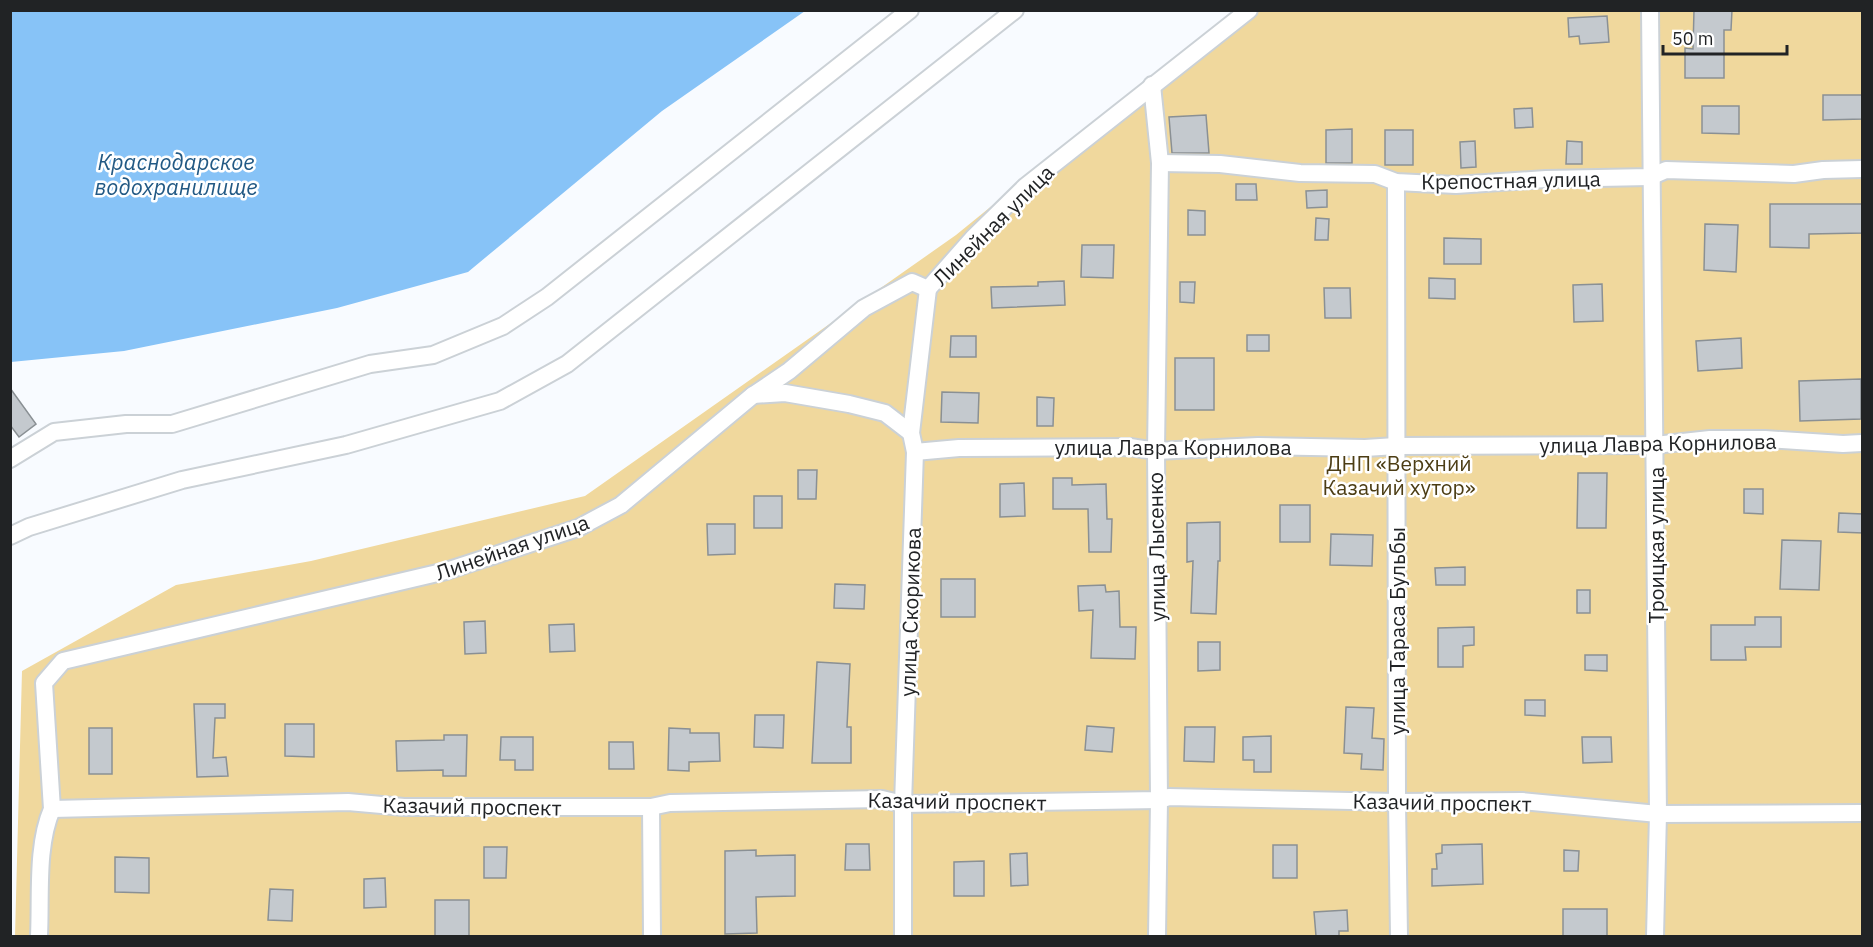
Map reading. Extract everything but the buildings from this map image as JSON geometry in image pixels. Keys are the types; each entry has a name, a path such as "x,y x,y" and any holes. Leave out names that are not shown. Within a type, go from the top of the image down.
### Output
{"street":[{"path":"10,459 54,432 126,424 172,424 370,364 433,355 503,326 547,297 910,10"},
{"path":"10,536 29,527 182,480 346,445 500,401 567,364 1015,10"},
{"name":"Линейная улица","path":"39,936 43,840 45,824 52,809 44,683 63,661 446,572 578,528 621,505 752,396 789,371 864,308 912,282 928,289 973,238 1026,186 1249,10"},
{"name":"Троицкая улица","path":"1650,10 1658,814 1655,936"},
{"name":"улица Лысенко","path":"1152,85 1161,163 1156,452 1159,800 1157,936"},
{"name":"Крепостная улица","path":"1161,163 1220,164 1300,173 1375,174 1396,182 1456,185 1546,179 1650,177 1666,171 1794,174 1823,170 1863,170"},
{"name":"улица Тараса Бульбы","path":"1396,182 1396,802 1399,936"},
{"name":"улица Скорикова","path":"903,936 903,804 915,452 911,433 928,289"},
{"path":"752,396 785,393 849,404 885,413 911,433"},
{"name":"улица Лавра Корнилова","path":"915,452 959,448 1130,447 1156,452 1258,446 1365,448 1655,445 1710,439 1863,443"},
{"name":"Казачий проспект","path":"52,809 348,802 404,807 651,807 670,803 870,799 903,804 1159,800 1169,797 1396,802 1522,801 1658,814 1863,813"},
{"path":"651,807 652,936"}],"green space":[{"name":"ДНП «Верхний Казачий хутор»","path":"1248,11 1862,11 1862,936 15,936 22,671 176,585 311,561 585,496 956,235"}],"water":[{"name":"Краснодарское водохранилище","path":"10,11 805,11 662,111 468,272 337,308 124,351 11,362"}]}
